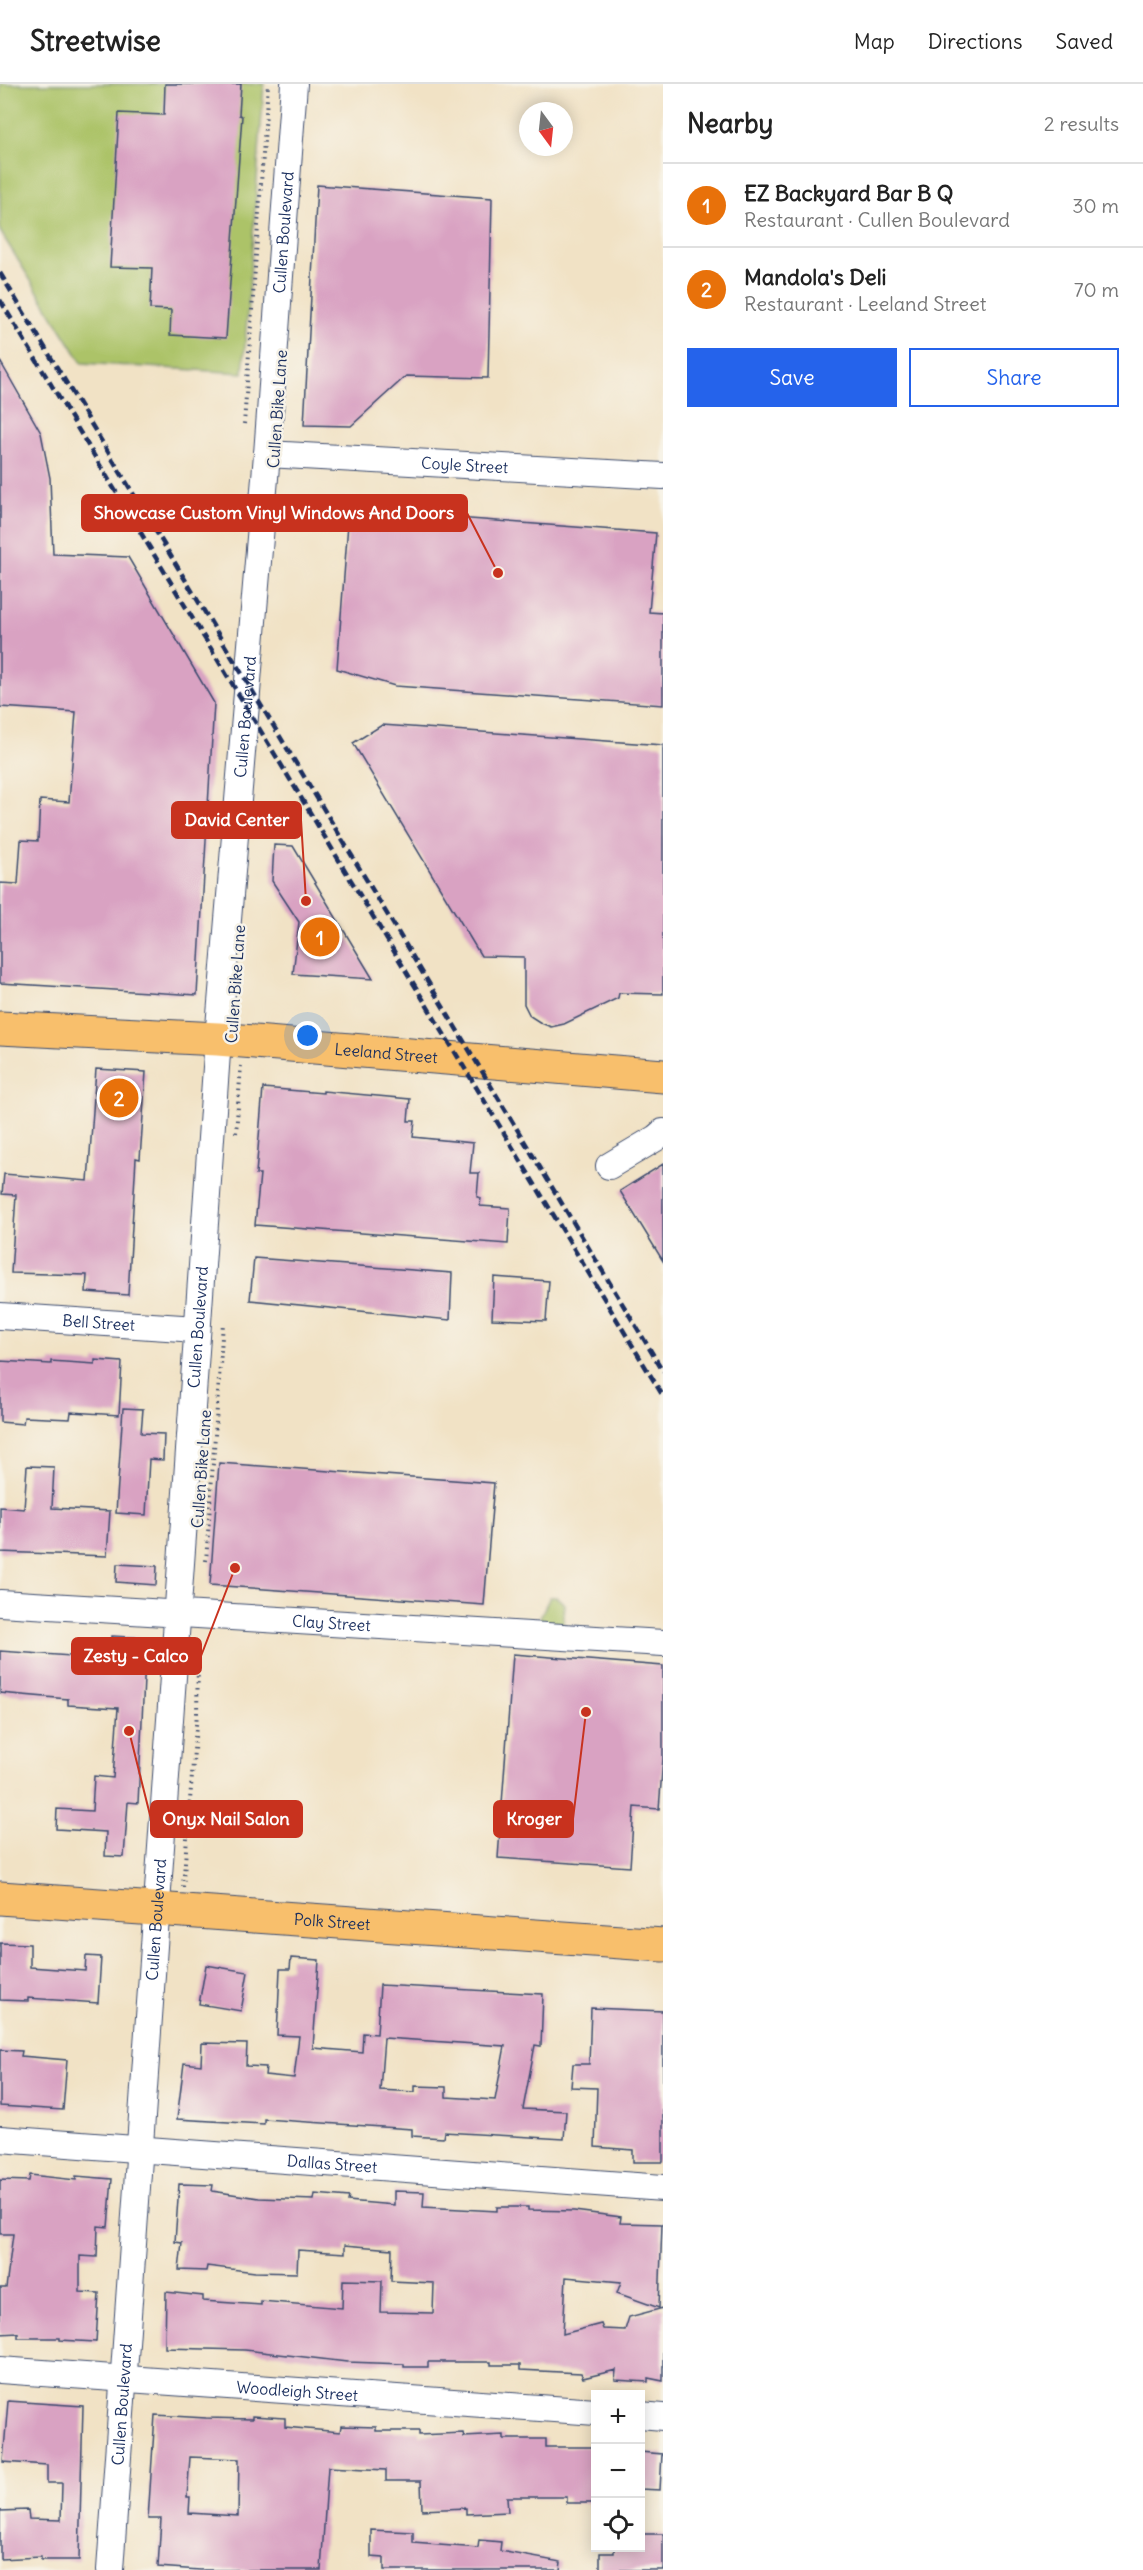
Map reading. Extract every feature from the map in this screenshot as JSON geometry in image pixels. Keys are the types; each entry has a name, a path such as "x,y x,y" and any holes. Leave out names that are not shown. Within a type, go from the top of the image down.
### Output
{"main road":[{"name":"Leeland Street","path":"0,1028 230,1040 663,1077"},
{"name":"Polk Street","path":"0,1898 663,1945"}],"street":[{"name":"Cullen Boulevard","path":"110,2570 197,1329 230,1040 267,454 294,84"},
{"name":"Coyle Street","path":"267,454 663,476"},
{"path":"609,1166 663,1132"},
{"name":"Bell Street","path":"0,1317 197,1329"},
{"name":"Clay Street","path":"0,1603 663,1643"},
{"name":"Dallas Street","path":"0,2139 663,2188"},
{"name":"Woodleigh Street","path":"0,2370 591,2412"},
{"path":"645,2415 663,2417"}],"path":[{"name":"Cullen Bike Lane","path":"230,1040 236,1135"},
{"name":"Cullen Bike Lane","path":"205,1569 223,1322"},
{"path":"183,1886 199,1662"}],"green space":[{"path":"0,84 264,84 243,373 82,363 0,231"},
{"path":"550,1597 556,1597 565,1604 563,1625 537,1623"}],"building":[{"path":"165,84 241,84 239,115 242,116 226,338 170,335 171,310 150,309 152,268 110,267 119,113 164,115"},
{"path":"317,185 492,198 488,378 406,376 351,426 304,425"},
{"path":"0,361 41,433 50,478 53,554 128,557 214,703 197,995 0,983 0,883 18,884 21,840 38,841 40,800 69,802 76,712 0,707"},
{"path":"349,510 656,533 649,612 663,613 663,705 395,686 337,669"},
{"path":"382,725 663,745 663,994 619,993 618,998 564,1024 551,1027 530,1016 524,1004 524,957 481,956 353,743"},
{"path":"274,845 293,846 373,979 293,974 299,922 272,881"},
{"path":"96,1069 146,1072 140,1159 136,1158 128,1295 86,1292 87,1275 11,1273 16,1195 2,1194 4,1174 88,1181"},
{"path":"263,1088 410,1099 408,1121 415,1121 413,1137 473,1143 470,1173 479,1173 477,1197 481,1198 480,1206 510,1208 508,1244 255,1225 260,1174 256,1174"},
{"path":"663,1164 663,1261 620,1191"},
{"path":"254,1258 452,1273 450,1320 250,1300"},
{"path":"494,1277 549,1281 546,1321 492,1319"},
{"path":"95,1360 122,1362 119,1415 71,1412 70,1419 24,1417 23,1424 0,1422 0,1361 95,1364"},
{"path":"123,1408 143,1409 141,1433 164,1434 163,1460 149,1459 146,1515 116,1513"},
{"path":"219,1463 494,1483 484,1605 210,1585"},
{"path":"27,1466 54,1467 52,1508 110,1511 107,1556 0,1552 0,1507 24,1509"},
{"path":"117,1564 157,1566 156,1585 116,1582"},
{"path":"111,1636 146,1638 138,1803 128,1802 124,1857 105,1856 106,1832 56,1829 57,1809 92,1811 94,1776 113,1778 118,1708 68,1705 68,1699 0,1693 0,1651 71,1656 72,1649 110,1651"},
{"path":"513,1654 663,1666 663,1758 659,1809 634,1807 630,1867 498,1858"},
{"path":"0,1943 30,1944 30,1967 85,1971 86,1956 101,1957 98,2003 28,1998 28,2001 0,2000"},
{"path":"291,1958 319,1960 313,2048 362,2052 363,2033 377,2034 380,1985 543,1994 541,2046 535,2045 523,2109 566,2111 564,2139 444,2132 443,2138 412,2136 412,2129 264,2119 264,2124 177,2119 184,2063 201,2065 202,2043 247,2044 246,2066 266,2067 265,2075 294,2078 299,2036 277,2035 280,1969 290,1969","holes":["384,2038 505,2046 495,2100 446,2097 446,2087 415,2086 415,2092 380,2090"]},
{"path":"206,1965 248,1972 241,2011 199,2004"},
{"path":"591,2008 663,2011 663,2162 633,2162 633,2150 595,2147 597,2088 571,2087 573,2064 589,2064"},
{"path":"0,2050 22,2051 21,2056 67,2060 63,2110 0,2106"},
{"path":"30,2175 76,2180 76,2176 112,2179 108,2227 98,2226 97,2257 80,2256 80,2292 99,2293 96,2342 60,2340 60,2338 18,2338 18,2333 0,2334 0,2288 6,2288 13,2234 0,2234 0,2180 29,2181"},
{"path":"179,2184 213,2185 212,2191 259,2198 314,2200 315,2194 349,2197 348,2201 394,2205 394,2191 424,2192 423,2207 497,2211 497,2207 528,2207 528,2210 574,2211 621,2217 620,2223 662,2224 659,2308 617,2293 621,2282 566,2277 563,2334 601,2324 603,2329 625,2330 629,2317 663,2308 663,2381 648,2378 648,2382 615,2380 616,2370 583,2378 581,2373 520,2370 520,2365 491,2365 491,2362 428,2362 428,2367 404,2367 404,2364 347,2362 245,2350 165,2348 166,2292 203,2296 203,2301 261,2305 261,2301 342,2308 343,2280 382,2281 381,2312 433,2313 434,2283 391,2281 392,2249 345,2245 345,2253 298,2250 297,2273 255,2272 207,2266 206,2271 179,2270 182,2243 175,2242"},
{"path":"8,2401 83,2406 79,2560 41,2560 41,2557 0,2559 0,2511 28,2510 29,2519 61,2520 62,2483 47,2483 47,2465 3,2462"},
{"path":"155,2415 206,2418 252,2419 252,2416 285,2418 285,2427 340,2432 341,2426 376,2427 376,2431 419,2431 419,2435 463,2433 464,2437 504,2435 504,2439 546,2439 546,2447 591,2447 591,2503 567,2503 567,2497 507,2497 508,2512 466,2514 466,2508 422,2510 421,2481 386,2481 386,2470 328,2467 321,2570 200,2570 158,2567 161,2519 148,2519","holes":["190,2457 239,2459 238,2516 189,2513 190,2497 187,2497"]},
{"path":"645,2452 662,2454 660,2490 645,2489"},
{"path":"371,2530 413,2532 413,2543 478,2548 479,2540 501,2542 500,2551 561,2562 560,2570 384,2570 384,2558 371,2557"},
{"path":"645,2534 663,2534 663,2570 600,2570 600,2553 645,2552"}],"railway":[{"path":"0,273 663,1371"},
{"path":"0,300 663,1396"}],"place":[{"name":"Showcase Custom Vinyl Windows And Doors","path":"498,573"},
{"name":"David Center","path":"306,901"},
{"name":"EZ Backyard Bar B Q","path":"320,937"},
{"name":"Mandola's Deli","path":"119,1098"},
{"name":"Zesty - Calco","path":"235,1568"},
{"name":"Kroger","path":"586,1712"},
{"name":"Onyx Nail Salon","path":"129,1731"}]}
